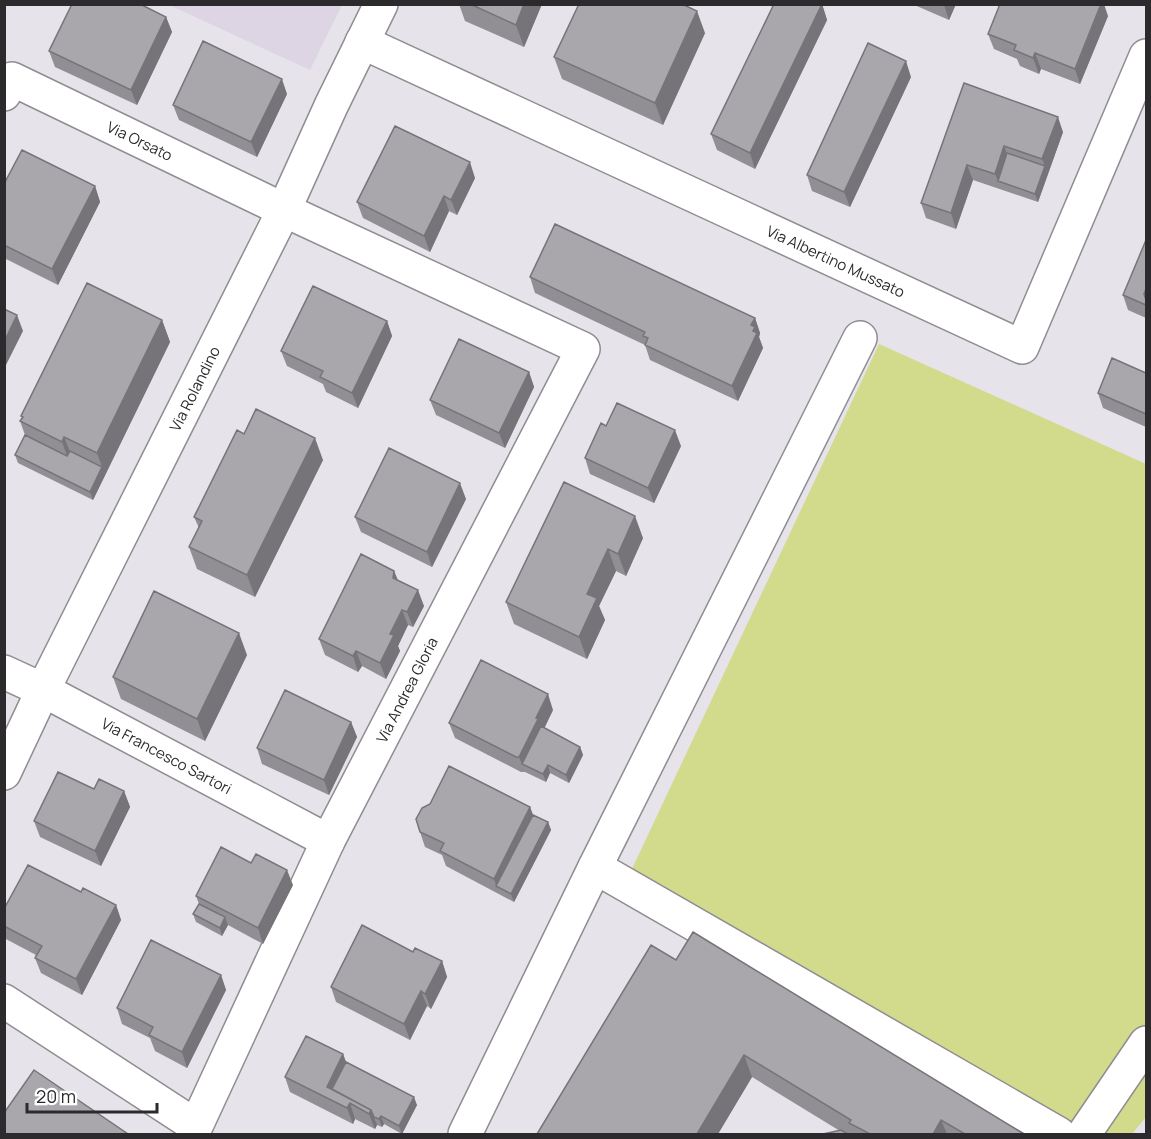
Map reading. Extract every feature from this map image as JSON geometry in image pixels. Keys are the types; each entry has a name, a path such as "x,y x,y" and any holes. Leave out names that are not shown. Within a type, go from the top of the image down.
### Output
{"street":[{"name":"Via Rolandino","path":"4,773 284,210 381,4"},
{"name":"Via Albertino Mussato","path":"362,42 1022,347 1146,56"},
{"name":"Via Orsato","path":"4,94 12,79 284,210"},
{"name":"Via Andrea Gloria","path":"4,1001 196,1126 328,841 583,349 284,210"},
{"path":"465,1134 595,867 860,338"},
{"name":"Via Francesco Sartori","path":"4,672 44,690 328,841"},
{"path":"595,867 1059,1134"},
{"path":"1084,1134 1146,1043"}],"shaded area":[{"path":"169,5 342,5 310,70"}],"green space":[{"path":"879,344 1146,464 1146,1117 1132,1134 1077,1134 631,871"}],"building":[{"path":"72,4 140,4 166,17 131,90 49,51"},
{"path":"470,4 524,4 516,25"},
{"path":"579,4 682,4 697,11 655,103 554,57"},
{"path":"774,4 822,4 750,153 711,134"},
{"path":"1000,4 1101,4 1075,69 1035,53 1033,58 1014,50 1016,45 988,34"},
{"path":"203,41 282,79 251,142 173,105"},
{"path":"868,43 906,61 844,192 807,175"},
{"path":"964,83 1058,117 1042,159 1004,146 995,174 967,165 951,213 921,203"},
{"path":"395,126 470,162 451,200 444,196 424,236 357,202"},
{"path":"22,150 95,186 52,269 4,245 4,184"},
{"path":"1007,153 1045,166 1035,194 998,181"},
{"path":"555,224 755,318 751,325 755,327 753,331 757,333 732,386 645,345 648,338 643,336 645,332 530,277"},
{"path":"1146,240 1146,289 1144,294 1146,305 1123,295"},
{"path":"87,283 162,320 97,453 64,437 62,442 20,421"},
{"path":"313,286 387,321 352,393 320,377 323,371 281,351"},
{"path":"4,309 17,315 4,342"},
{"path":"459,339 529,372 499,433 430,400"},
{"path":"1112,358 1146,373 1146,414 1098,393"},
{"path":"617,403 675,430 648,488 585,458 601,423 606,426"},
{"path":"256,409 315,438 247,575 189,547 202,521 194,517 237,430 244,434"},
{"path":"25,435 67,456 70,451 102,467 90,492 15,455"},
{"path":"389,448 460,483 427,552 355,517"},
{"path":"564,482 635,516 618,554 608,549 587,594 597,598 579,637 506,602"},
{"path":"361,554 394,571 393,578 418,590 407,612 402,610 390,634 394,635 380,663 356,651 353,656 319,639"},
{"path":"154,591 239,633 197,719 113,677"},
{"path":"481,660 548,694 519,757 449,723"},
{"path":"285,690 351,722 324,780 257,748"},
{"path":"541,726 580,747 566,775 548,765 543,774 522,764"},
{"path":"449,766 530,807 494,879 440,851 444,843 420,832 416,819 422,808 430,804"},
{"path":"58,772 94,789 99,779 124,791 95,851 34,821"},
{"path":"533,815 548,822 511,894 496,886"},
{"path":"221,847 251,863 256,854 287,870 258,928 196,896"},
{"path":"28,865 81,892 83,888 116,905 76,979 35,958 42,946 4,926 4,909"},
{"path":"199,904 225,917 220,928 193,914"},
{"path":"362,925 413,952 415,948 442,961 425,994 421,991 404,1024 331,987"},
{"path":"693,932 1024,1134 965,1134 941,1120 933,1134 870,1134 849,1123 851,1120 744,1055 697,1134 537,1134 651,945 676,960"},
{"path":"151,940 221,975 182,1052 149,1035 153,1027 117,1008"},
{"path":"306,1036 343,1054 327,1087 371,1110 369,1114 350,1103 347,1108 285,1077"},
{"path":"346,1062 414,1097 399,1126 381,1116 379,1119 374,1117 371,1110 332,1089"},
{"path":"34,1070 128,1134 4,1134 4,1113"},
{"path":"841,1130 848,1134 823,1134"}]}
